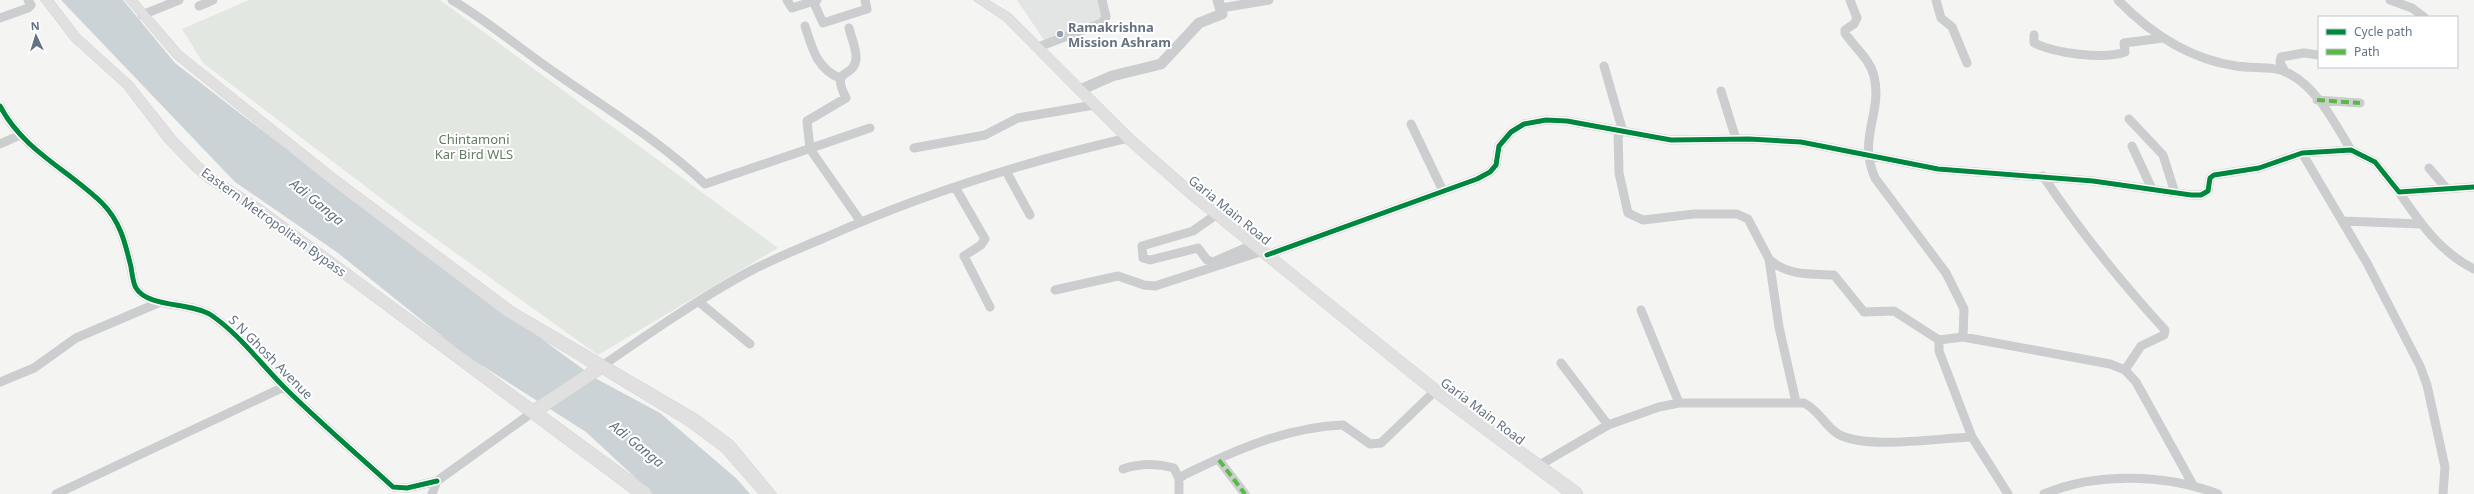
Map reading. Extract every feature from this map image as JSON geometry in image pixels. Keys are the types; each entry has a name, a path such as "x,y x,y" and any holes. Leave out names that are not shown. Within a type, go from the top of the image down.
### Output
{"main road":[{"name":"Eastern Metropolitan Bypass","path":"47,0 76,38 128,85 170,139 211,179 258,209 644,494"},
{"path":"131,0 142,15 178,55 330,178 510,312 678,411 727,446 769,494"},
{"name":"Garia Main Road","path":"980,0 1007,17 1128,138 1217,214 1435,390 1575,494"},
{"path":"532,412 602,366"}],"street":[{"path":"0,18 28,8 31,5 28,0"},
{"path":"142,15 179,0"},
{"path":"199,6 214,0"},
{"path":"452,0 484,19 519,48 679,160 705,184 870,128"},
{"path":"787,0 792,8 815,1 825,22 867,9 865,0"},
{"path":"1038,47 1102,23 1106,17 1102,0"},
{"path":"1080,90 1112,76 1161,64 1198,23 1222,14 1220,4 1270,0"},
{"path":"1850,0 1857,18 1854,24 1846,30 1846,33 1870,66 1874,76 1876,95 1865,154 1874,178 1946,273 1964,309 1965,321 1963,337"},
{"path":"1936,0 1941,18 1952,27 1967,63"},
{"path":"2118,0 2133,16 2163,38 2223,64 2285,72 2299,80 2317,100 2351,150 2374,162 2399,192 2421,224 2447,254 2474,269"},
{"path":"2390,0 2412,8 2423,16"},
{"path":"805,26 818,63 830,75 840,78"},
{"path":"849,28 856,58 853,66 840,78 839,84 846,98 843,102 812,115 807,121 810,149 861,222"},
{"path":"2034,34 2034,43 2044,48 2112,56 2125,52 2124,43 2163,38"},
{"path":"2285,72 2280,62 2281,57 2304,53 2318,55"},
{"path":"1604,66 1621,132 1617,152 1620,185 1628,213 1632,217 1647,220 1694,214 1743,216 1748,220 1769,259 1780,269 1834,275 1864,312 1894,311 1940,340 1963,337 2110,364 2125,370 2136,382 2194,485"},
{"path":"1720,91 1736,139"},
{"path":"2317,100 2360,103"},
{"path":"914,148 985,135 1018,118 1094,105"},
{"name":"S N Ghosh Avenue","path":"0,106 4,116 18,136 83,185 107,207 117,219 136,288 143,297 158,303 191,308 209,314 284,387 393,487 407,488 438,481"},
{"path":"2129,119 2163,155 2175,193"},
{"path":"1055,290 1118,276 1144,286 1155,286 1443,191 1490,172 1496,165 1499,146 1511,132 1524,124 1546,120 1567,120 1621,132 1671,140 1736,139 1801,142 1938,169 2043,176 2201,195 2208,191 2210,178 2214,175 2259,168 2302,153 2351,150"},
{"path":"1411,124 1443,191"},
{"path":"0,144 18,136"},
{"path":"602,366 668,320 773,260 898,206 1006,171 1128,138"},
{"path":"2132,146 2152,189"},
{"path":"2302,153 2368,263 2420,366 2427,384 2445,466 2443,494"},
{"path":"2430,168 2447,189"},
{"path":"1006,171 1030,216"},
{"path":"2043,176 2067,212 2120,281 2165,330 2164,335 2141,346 2125,370"},
{"path":"2399,192 2474,187"},
{"path":"955,188 985,239 981,245 966,252 964,256 990,308"},
{"path":"1217,214 1193,231 1142,246 1143,258 1150,260 1198,248 1207,260 1213,262 1261,250"},
{"path":"2343,221 2421,224"},
{"path":"1769,259 1779,327 1796,402"},
{"path":"698,302 750,344"},
{"path":"0,382 34,368 76,338 158,303"},
{"path":"1641,310 1679,403"},
{"path":"1940,340 1939,351 1972,437 2008,494"},
{"path":"1561,363 1608,425"},
{"path":"56,494 284,387"},
{"path":"1180,488 1196,469 1286,435 1335,425 1348,427 1370,444 1381,443 1435,390"},
{"path":"1538,466 1608,425 1635,414 1679,403 1796,402 1812,406 1819,410 1837,433 1844,436 1899,441 1972,437"},
{"path":"432,494 438,481 532,412"},
{"path":"1219,460 1245,494"},
{"path":"1123,469 1141,462 1156,463 1174,468 1180,488"},
{"path":"2044,494 2061,485 2079,482 2127,481 2194,485 2218,494"}],"shaded area":[{"name":"Ramakrishna Mission Ashram","path":"1017,0 1104,0 1109,22 1048,46"}],"green space":[{"name":"Chintamoni Kar Bird WLS","path":"249,0 440,0 778,248 598,355 411,221 203,63 182,29"}],"water":[{"name":"Adi Ganga","path":"61,0 123,0 175,63 325,179 595,378 660,413 737,479 750,494 653,494 586,432 464,354 338,253 235,182"}],"marked path":[{"path":"2317,100 2360,103"},
{"path":"1219,460 1245,494"}],"cycle path":[{"path":"0,106 8,122 20,137 87,190 102,203 115,218 119,224 125,241 136,288 144,295 153,300 193,307 211,315 239,340 310,412 393,487 407,488 437,481"},
{"path":"1267,255 1477,179 1490,172 1496,165 1499,146 1511,132 1524,124 1546,120 1567,121 1671,140 1749,139 1801,142 1938,169 2093,181 2191,195 2201,195 2208,191 2210,178 2214,175 2259,168 2302,153 2351,150 2375,162 2399,192 2474,187"}],"place":[{"name":"Ramakrishna Mission Ashram","path":"1060,34"}]}
